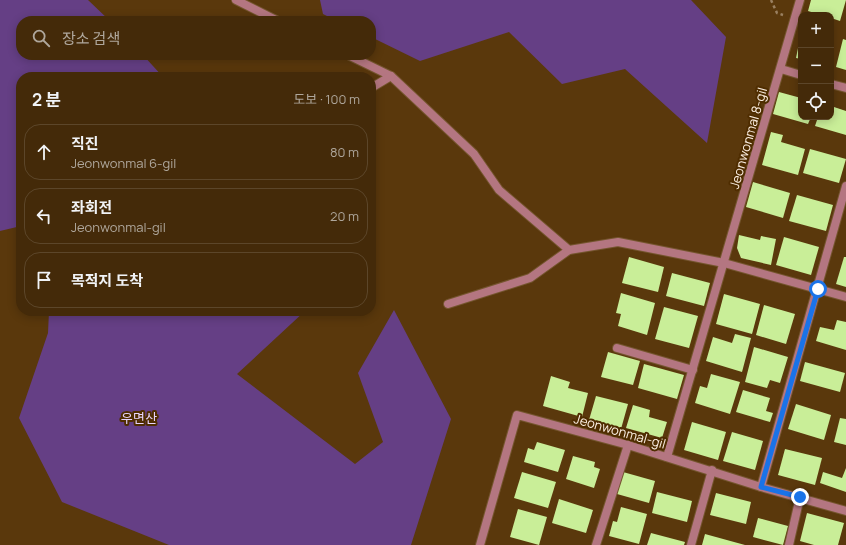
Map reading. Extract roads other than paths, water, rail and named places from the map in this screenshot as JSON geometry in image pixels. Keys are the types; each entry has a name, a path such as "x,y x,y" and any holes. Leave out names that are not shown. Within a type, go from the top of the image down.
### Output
{"street":[{"path":"236,0 268,16"},
{"name":"Jeonwonmal 8-gil","path":"667,457 800,0"},
{"path":"358,60 391,76 474,154 499,190 569,250"},
{"path":"781,69 798,74"},
{"path":"376,85 391,76"},
{"path":"834,85 846,88"},
{"path":"761,487 846,186"},
{"path":"448,304 530,278 569,250 618,242 724,263 846,297"},
{"path":"617,348 693,370"},
{"name":"Jeonwonmal-gil","path":"480,545 517,415 628,445 712,470 761,487 846,511"},
{"path":"596,545 628,445"},
{"path":"692,545 712,470"},
{"path":"789,545 800,497"}],"park label":[{"name":"우면산","path":"139,418"}]}
